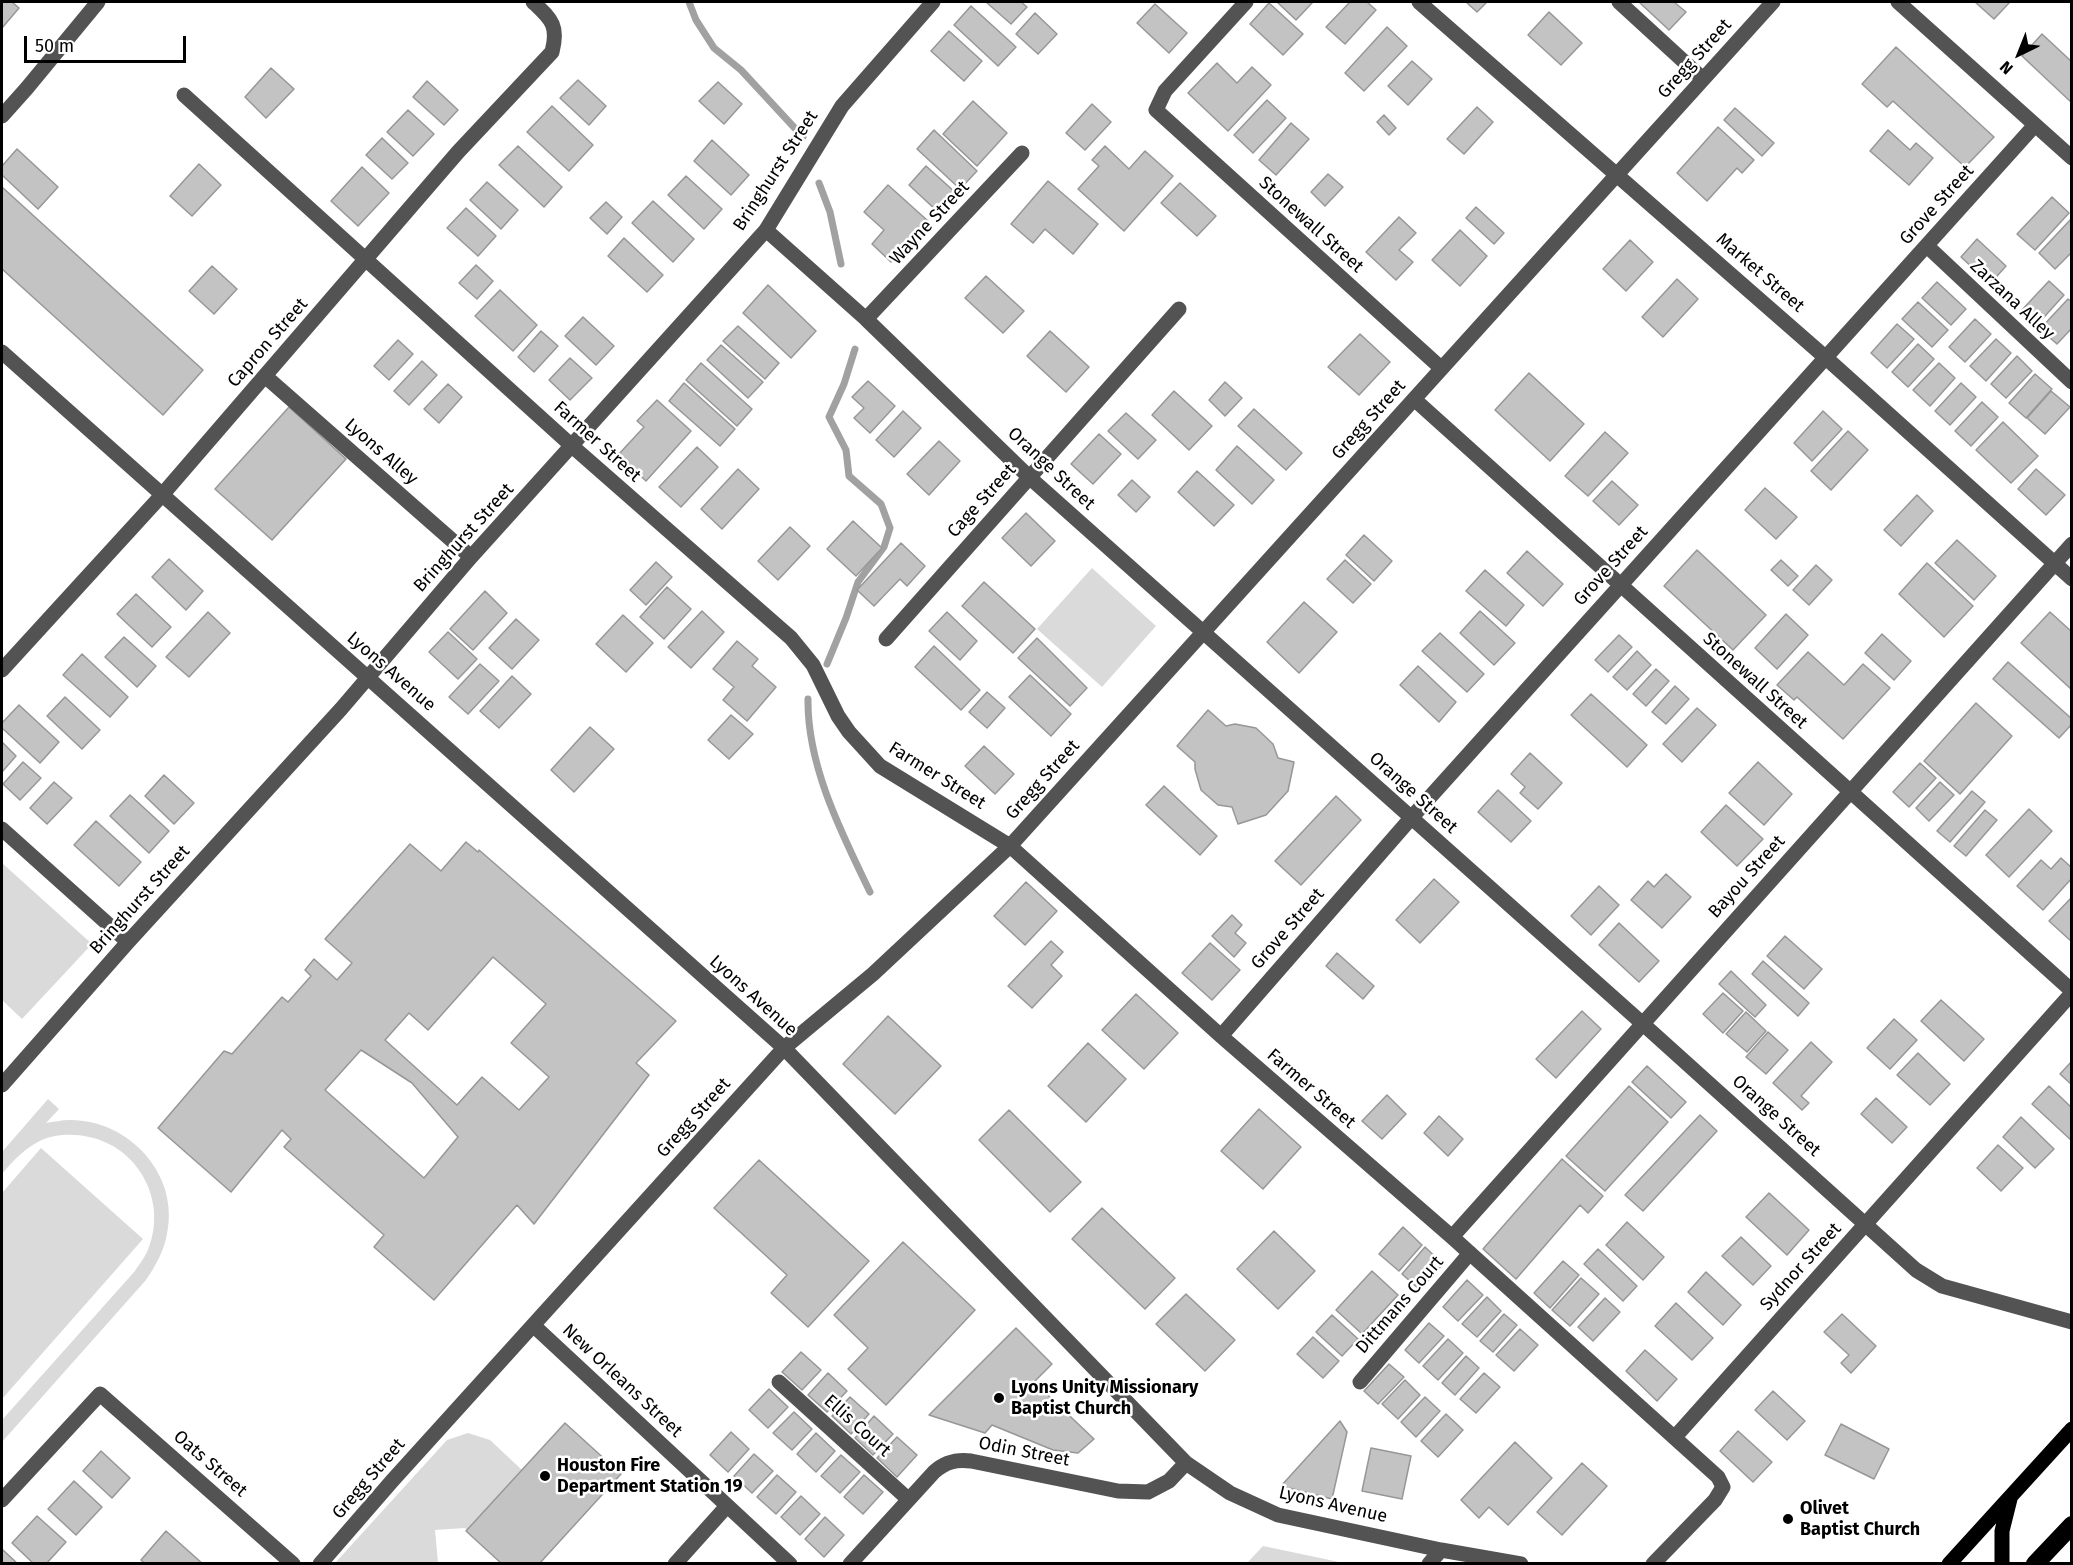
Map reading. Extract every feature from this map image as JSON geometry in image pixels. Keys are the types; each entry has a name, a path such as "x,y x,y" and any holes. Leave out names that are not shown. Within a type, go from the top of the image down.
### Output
{"highway":[{"path":"2035,1563 2072,1525"}],"main road":[{"path":"1949,1563 2072,1429"},
{"path":"2002,1563 2002,1532 2011,1496"}],"street":[{"path":"2,116 98,2"},
{"name":"Capron Street","path":"2,670 162,495 458,152 552,52 556,36 552,21 532,2"},
{"name":"Bringhurst Street","path":"2,1084 368,678 471,557 766,230 842,106 933,2"},
{"name":"Stonewall Street","path":"1246,2 1165,91 1156,110 1441,368"},
{"name":"Market Street","path":"1419,2 1617,173 2072,579"},
{"path":"1618,2 1703,79"},
{"name":"Gregg Street","path":"320,1563 784,1048 873,974 1010,846 1773,2"},
{"path":"1898,2 2072,158"},
{"name":"Farmer Street","path":"184,95 572,446 791,638 813,665 838,716 849,732 880,766 1010,846 1221,1036 1452,1236 1675,1437"},
{"name":"Grove Street","path":"1221,1036 1412,817 2035,125"},
{"name":"Wayne Street","path":"866,319 1022,153"},
{"name":"Orange Street","path":"766,230 866,319 1029,477 1916,1270 1942,1286 2072,1322"},
{"name":"Zarzana Alley","path":"1927,246 2072,382"},
{"name":"Cage Street","path":"886,639 1179,309"},
{"name":"Lyons Avenue","path":"2,352 784,1048 1186,1463 1230,1493 1278,1515 1441,1550 1521,1563"},
{"name":"Lyons Alley","path":"265,376 471,557"},
{"name":"Stonewall Street","path":"1414,399 2072,992"},
{"name":"Bayou Street","path":"1452,1236 2072,544"},
{"path":"2,829 128,942"},
{"name":"Sydnor Street","path":"1675,1437 2072,992"},
{"name":"Dittmans Court","path":"1360,1382 1470,1253"},
{"name":"New Orleans Street","path":"533,1324 790,1563"},
{"name":"Ellis Court","path":"779,1382 908,1499"},
{"name":"Oats Street","path":"2,1500 100,1394 293,1563"},
{"path":"1653,1563 1715,1500 1723,1487 1718,1477 1675,1437"},
{"name":"Odin Street","path":"850,1563 943,1464 954,1461 971,1461 1118,1491 1148,1492 1170,1481 1186,1463"},
{"path":"675,1563 727,1506"},
{"path":"1429,1563 1441,1550"}],"shaded area":[{"path":"1092,568 1156,626 1102,687 1037,629"},
{"path":"2,863 92,944 22,1019 2,1000"},
{"path":"48,1099 59,1109 46,1123 69,1120 91,1122 111,1129 129,1140 145,1154 157,1171 165,1191 169,1212 167,1234 159,1258 146,1280 2,1442 2,1420 135,1271 148,1250 154,1229 151,1194 144,1178 122,1152 106,1143 76,1135 48,1138 26,1150 2,1174 2,1152"},
{"path":"41,1148 143,1239 2,1399 2,1193"},
{"path":"468,1433 490,1440 522,1470 467,1530 465,1528 435,1530 438,1563 336,1562 447,1440"},
{"path":"1263,1546 1344,1563 1247,1563"}],"building":[{"path":"2,2 12,2 19,8 2,28"},
{"path":"986,2 1021,2 1027,7 1011,24"},
{"path":"1277,2 1313,2 1296,20"},
{"path":"1350,2 1367,2 1376,10 1345,44 1326,27"},
{"path":"1466,2 1487,2 1477,12"},
{"path":"1641,2 1674,2 1686,12 1669,30"},
{"path":"1975,2 2010,2 1994,19"},
{"path":"1269,3 1303,34 1283,55 1250,24"},
{"path":"1155,4 1187,33 1169,53 1137,23"},
{"path":"971,6 1016,47 998,66 954,25"},
{"path":"1549,12 1582,43 1561,65 1528,35"},
{"path":"1035,13 1057,34 1038,54 1016,34"},
{"path":"1387,27 1407,46 1364,91 1345,73"},
{"path":"949,31 982,61 964,81 931,51"},
{"path":"2042,34 2072,62 2072,103 2022,56"},
{"path":"1896,47 1994,137 1965,167 1893,101 1887,107 1862,84"},
{"path":"1412,61 1432,79 1408,105 1388,86"},
{"path":"1217,63 1237,83 1252,67 1271,85 1228,131 1188,93"},
{"path":"271,68 294,89 266,118 245,97"},
{"path":"578,80 606,106 589,125 560,98"},
{"path":"427,81 458,110 444,125 413,97"},
{"path":"718,82 742,104 724,124 699,101"},
{"path":"1267,100 1286,118 1253,153 1234,135"},
{"path":"973,101 1007,133 977,166 943,134"},
{"path":"1092,104 1111,122 1085,150 1066,133"},
{"path":"552,106 593,145 569,171 527,132"},
{"path":"1477,107 1493,122 1464,154 1447,139"},
{"path":"1735,108 1774,143 1762,156 1724,120"},
{"path":"408,110 434,134 413,156 387,132"},
{"path":"1384,115 1396,128 1389,135 1377,122"},
{"path":"1291,123 1309,139 1276,175 1259,160"},
{"path":"1718,127 1754,160 1742,173 1737,168 1707,201 1677,173"},
{"path":"934,130 977,171 960,189 917,149"},
{"path":"1888,130 1910,150 1916,143 1933,158 1909,185 1870,151"},
{"path":"382,138 408,163 392,179 366,155"},
{"path":"712,140 749,175 731,195 694,161"},
{"path":"518,146 562,187 544,207 499,165"},
{"path":"1105,146 1129,169 1145,151 1173,176 1124,231 1078,189 1099,166 1092,160"},
{"path":"17,149 58,187 38,209 2,175 2,166"},
{"path":"199,164 221,185 192,216 170,196"},
{"path":"926,166 956,193 938,212 909,185"},
{"path":"362,167 389,193 358,226 331,201"},
{"path":"1328,174 1343,187 1325,206 1311,192"},
{"path":"686,176 722,209 704,229 668,195"},
{"path":"1048,181 1098,224 1073,254 1045,229 1033,243 1011,224"},
{"path":"487,182 518,210 501,229 470,200"},
{"path":"1180,183 1216,216 1197,236 1161,203"},
{"path":"888,185 928,221 891,262 872,244 884,230 864,212"},
{"path":"2,187 203,370 163,415 2,269"},
{"path":"2052,197 2069,213 2035,250 2017,234"},
{"path":"653,201 694,239 673,262 632,223"},
{"path":"606,202 622,217 607,234 590,218"},
{"path":"1476,207 1504,233 1494,244 1466,218"},
{"path":"466,208 496,236 478,256 447,228"},
{"path":"1399,217 1416,233 1399,250 1413,262 1396,280 1366,252"},
{"path":"2072,218 2072,252 2055,269 2039,253"},
{"path":"1460,230 1487,256 1460,286 1432,260"},
{"path":"624,238 663,275 647,292 608,256"},
{"path":"1977,239 2006,266 1990,284 1961,257"},
{"path":"1630,240 1653,262 1626,291 1603,269"},
{"path":"476,265 493,281 477,299 459,283"},
{"path":"212,266 237,289 214,314 189,291"},
{"path":"986,276 1024,311 1003,333 965,298"},
{"path":"1677,279 1698,299 1663,337 1642,317"},
{"path":"2049,281 2064,295 2036,326 2020,312"},
{"path":"1937,282 1966,309 1951,325 1922,298"},
{"path":"768,285 816,331 791,358 743,313"},
{"path":"500,290 537,325 513,351 475,316"},
{"path":"2068,299 2072,302 2072,328 2057,344 2040,329"},
{"path":"1918,302 1948,330 1932,347 1902,319"},
{"path":"583,317 614,346 596,365 565,336"},
{"path":"1975,319 1991,334 1965,362 1949,347"},
{"path":"1897,324 1914,339 1887,368 1871,353"},
{"path":"738,326 779,363 765,379 723,341"},
{"path":"541,331 558,346 534,372 518,357"},
{"path":"1050,331 1089,367 1066,392 1027,356"},
{"path":"1360,334 1390,362 1359,395 1328,367"},
{"path":"1996,339 2011,353 1986,381 1970,366"},
{"path":"398,340 413,354 389,380 374,366"},
{"path":"1918,344 1934,359 1908,387 1892,372"},
{"path":"721,345 763,382 748,398 707,360"},
{"path":"2017,356 2032,371 2006,398 1991,384"},
{"path":"570,358 592,378 570,400 549,380"},
{"path":"422,361 437,375 409,405 394,391"},
{"path":"701,363 752,409 737,426 686,380"},
{"path":"1939,363 1955,378 1930,406 1913,390"},
{"path":"1529,373 1584,424 1550,461 1495,410"},
{"path":"2035,374 2052,389 2026,418 2009,403"},
{"path":"868,381 895,406 870,433 854,418 864,408 852,397"},
{"path":"1225,382 1242,398 1225,416 1209,400"},
{"path":"684,383 735,429 720,446 669,401"},
{"path":"1961,383 1976,397 1950,425 1935,411"},
{"path":"448,384 462,397 439,423 424,409"},
{"path":"1174,391 1212,426 1189,450 1152,415"},
{"path":"2051,391 2070,407 2045,434 2027,418"},
{"path":"657,400 691,431 646,481 618,455 644,427 637,421"},
{"path":"1982,402 1998,417 1971,446 1955,431"},
{"path":"289,407 346,459 272,540 215,489"},
{"path":"1254,409 1302,453 1286,470 1238,426"},
{"path":"903,411 921,428 894,457 876,440"},
{"path":"1823,411 1842,429 1812,461 1794,443"},
{"path":"1126,413 1156,440 1138,459 1108,431"},
{"path":"2003,422 2038,456 2011,483 1976,450"},
{"path":"1848,431 1868,450 1831,490 1811,471"},
{"path":"1605,432 1628,453 1588,496 1565,476"},
{"path":"1099,434 1121,454 1093,484 1071,464"},
{"path":"939,441 960,461 929,495 907,474"},
{"path":"1237,446 1274,480 1252,504 1216,470"},
{"path":"697,447 718,467 681,507 659,487"},
{"path":"738,469 759,489 722,529 701,509"},
{"path":"2036,469 2065,495 2046,515 2018,489"},
{"path":"1197,471 1234,505 1214,526 1178,492"},
{"path":"1132,480 1150,497 1136,512 1118,495"},
{"path":"1612,481 1638,505 1619,525 1593,501"},
{"path":"1765,488 1797,517 1776,539 1745,510"},
{"path":"1917,495 1933,511 1901,546 1884,530"},
{"path":"1026,513 1055,541 1031,566 1002,538"},
{"path":"853,521 882,548 856,576 827,549"},
{"path":"790,527 810,546 778,580 758,561"},
{"path":"1364,535 1392,561 1374,581 1346,555"},
{"path":"1957,540 1996,576 1974,600 1935,563"},
{"path":"901,543 925,566 907,586 900,579 874,606 857,590"},
{"path":"1697,550 1766,615 1733,650 1664,586"},
{"path":"1527,551 1563,584 1543,606 1507,573"},
{"path":"169,559 203,591 186,610 152,577"},
{"path":"1345,560 1371,584 1353,603 1327,579"},
{"path":"1781,560 1798,576 1788,586 1771,570"},
{"path":"656,562 672,577 646,605 630,590"},
{"path":"1927,563 1973,606 1944,637 1899,594"},
{"path":"1816,565 1832,580 1809,605 1793,590"},
{"path":"1485,570 1524,605 1506,626 1466,591"},
{"path":"984,582 1035,629 1013,653 962,606"},
{"path":"667,587 691,609 664,639 640,617"},
{"path":"485,591 507,613 473,650 450,629"},
{"path":"136,594 171,627 152,647 117,614"},
{"path":"1304,602 1337,632 1299,673 1267,642"},
{"path":"702,611 724,632 691,668 668,647"},
{"path":"1480,611 1515,643 1494,665 1460,633"},
{"path":"208,612 230,633 189,677 166,657"},
{"path":"947,612 977,641 960,660 929,631"},
{"path":"2050,612 2072,632 2072,690 2021,643"},
{"path":"1786,614 1808,635 1777,669 1755,648"},
{"path":"623,615 653,643 626,672 596,644"},
{"path":"516,619 539,640 512,669 489,648"},
{"path":"448,632 477,659 458,679 429,652"},
{"path":"1440,633 1484,674 1467,692 1422,651"},
{"path":"1882,634 1911,661 1894,680 1865,653"},
{"path":"1619,635 1632,647 1608,672 1595,660"},
{"path":"124,637 156,666 137,687 105,657"},
{"path":"1037,638 1087,688 1070,706 1018,658"},
{"path":"737,641 758,659 752,666 776,687 747,721 723,700 734,687 713,669"},
{"path":"934,646 980,690 961,710 915,667"},
{"path":"1637,651 1651,665 1627,690 1613,677"},
{"path":"1808,652 1844,685 1863,664 1890,688 1843,739 1797,697 1794,700 1777,685"},
{"path":"82,654 128,697 110,717 63,675"},
{"path":"2008,662 2072,719 2072,724 2059,738 1993,679"},
{"path":"480,664 499,681 468,714 449,697"},
{"path":"1418,666 1456,702 1439,722 1400,685"},
{"path":"1656,669 1669,681 1646,706 1633,694"},
{"path":"1030,675 1071,714 1051,736 1009,697"},
{"path":"512,676 531,694 499,728 480,711"},
{"path":"1675,686 1689,699 1666,724 1652,712"},
{"path":"987,692 1005,708 987,728 969,712"},
{"path":"1591,694 1647,745 1627,767 1571,715"},
{"path":"65,697 100,730 82,749 47,716"},
{"path":"1976,703 2012,736 1960,794 1924,761"},
{"path":"19,705 59,742 40,763 2,728 2,723"},
{"path":"1697,708 1716,725 1682,762 1663,744"},
{"path":"1208,710 1226,726 1235,724 1256,728 1273,744 1278,758 1294,762 1288,791 1266,815 1238,824 1232,807 1218,805 1201,790 1195,762 1177,746"},
{"path":"731,715 753,734 729,759 708,740"},
{"path":"590,727 614,749 574,792 551,770"},
{"path":"2,742 16,756 2,772"},
{"path":"984,746 1014,774 995,794 965,766"},
{"path":"1530,753 1562,783 1538,809 1520,793 1525,787 1511,774"},
{"path":"23,762 41,778 20,800 3,784"},
{"path":"1758,762 1792,794 1764,825 1729,793"},
{"path":"1920,763 1936,778 1909,807 1893,792"},
{"path":"164,775 194,803 174,824 145,796"},
{"path":"54,782 72,798 47,824 30,808"},
{"path":"1940,782 1954,795 1929,821 1916,808"},
{"path":"1164,786 1217,836 1200,855 1146,805"},
{"path":"1498,790 1531,821 1511,842 1478,812"},
{"path":"1972,791 1985,802 1950,842 1937,831"},
{"path":"130,795 169,831 149,853 110,816"},
{"path":"1336,796 1361,820 1301,885 1275,861"},
{"path":"1726,805 1763,839 1737,866 1701,832"},
{"path":"2029,809 2052,831 2009,877 1986,855"},
{"path":"1985,810 1997,820 1966,856 1954,846"},
{"path":"96,821 141,862 119,886 74,845"},
{"path":"466,842 478,852 479,850 676,1021 636,1063 649,1075 534,1224 517,1205 434,1300 374,1247 384,1235 284,1147 291,1139 282,1130 231,1192 158,1128 224,1051 232,1054 282,997 288,1002 311,976 305,970 314,959 337,980 352,963 325,939 410,844 441,871","holes":["493,957 546,1004 511,1043 549,1077 519,1110 482,1077 457,1105 385,1040 409,1013 428,1030","361,1050 412,1083 458,1137 424,1178 325,1090"]},
{"path":"2061,858 2072,868 2072,878 2043,910 2017,886 2041,860 2051,869"},
{"path":"1666,874 1691,897 1662,928 1631,900 1648,881 1654,887"},
{"path":"1434,879 1459,902 1420,943 1396,920"},
{"path":"1026,882 1057,911 1025,945 994,916"},
{"path":"1599,886 1619,905 1591,935 1571,916"},
{"path":"2072,897 2072,942 2049,921"},
{"path":"1232,915 1242,925 1235,933 1246,943 1234,957 1212,936"},
{"path":"1619,923 1659,961 1639,982 1599,945"},
{"path":"1785,936 1822,969 1804,989 1767,956"},
{"path":"1051,941 1063,952 1051,965 1062,976 1032,1008 1008,986"},
{"path":"1210,943 1240,970 1212,1000 1182,973"},
{"path":"1337,953 1374,986 1363,999 1326,966"},
{"path":"1763,961 1809,1003 1798,1016 1752,974"},
{"path":"1731,971 1766,1005 1755,1017 1719,984"},
{"path":"1723,993 1743,1011 1723,1033 1703,1014"},
{"path":"1136,994 1178,1033 1144,1069 1102,1030"},
{"path":"1941,1000 1984,1039 1964,1061 1921,1021"},
{"path":"1582,1011 1601,1029 1556,1078 1536,1059"},
{"path":"1746,1012 1766,1031 1747,1052 1726,1034"},
{"path":"888,1016 941,1066 895,1114 843,1064"},
{"path":"1894,1019 1917,1040 1890,1069 1867,1048"},
{"path":"1768,1032 1788,1050 1766,1074 1746,1057"},
{"path":"1811,1042 1832,1062 1801,1096 1809,1103 1802,1110 1773,1083"},
{"path":"1088,1043 1126,1079 1086,1122 1048,1086"},
{"path":"1918,1053 1950,1084 1930,1105 1897,1075"},
{"path":"2072,1061 2072,1085 2060,1074"},
{"path":"1647,1066 1686,1102 1671,1118 1632,1082"},
{"path":"1629,1086 1668,1122 1605,1191 1566,1156"},
{"path":"2049,1086 2072,1108 2072,1141 2032,1104"},
{"path":"1387,1095 1406,1114 1382,1139 1362,1121"},
{"path":"1876,1098 1907,1127 1892,1143 1861,1114"},
{"path":"1259,1109 1301,1147 1263,1189 1221,1151"},
{"path":"1009,1110 1081,1182 1050,1212 979,1140"},
{"path":"1700,1115 1717,1131 1643,1211 1625,1195"},
{"path":"1439,1116 1463,1139 1448,1156 1424,1133"},
{"path":"2021,1117 2054,1149 2035,1168 2003,1137"},
{"path":"1998,1145 2023,1168 2001,1191 1977,1168"},
{"path":"1562,1159 1603,1196 1588,1213 1580,1205 1516,1279 1483,1249"},
{"path":"759,1160 869,1261 808,1327 771,1293 787,1275 714,1208"},
{"path":"1769,1193 1809,1230 1787,1255 1746,1217"},
{"path":"1102,1208 1175,1278 1145,1309 1072,1239"},
{"path":"1627,1222 1664,1257 1643,1280 1606,1245"},
{"path":"1403,1227 1422,1245 1399,1271 1379,1254"},
{"path":"1274,1231 1315,1271 1278,1309 1237,1269"},
{"path":"1741,1237 1771,1266 1753,1285 1722,1256"},
{"path":"903,1242 975,1310 886,1405 848,1369 868,1348 834,1315"},
{"path":"1425,1247 1443,1264 1420,1290 1402,1274"},
{"path":"1598,1249 1637,1286 1623,1301 1584,1264"},
{"path":"1563,1261 1579,1275 1550,1308 1534,1293"},
{"path":"1372,1271 1398,1295 1362,1334 1336,1310"},
{"path":"1706,1272 1741,1305 1723,1325 1688,1292"},
{"path":"1581,1278 1599,1294 1570,1326 1552,1310"},
{"path":"1467,1280 1483,1295 1458,1321 1443,1307"},
{"path":"1186,1294 1235,1340 1205,1371 1156,1324"},
{"path":"1487,1297 1501,1311 1477,1337 1462,1324"},
{"path":"1605,1298 1620,1312 1593,1341 1578,1327"},
{"path":"1676,1303 1713,1338 1692,1360 1655,1326"},
{"path":"1504,1314 1517,1325 1493,1352 1480,1341"},
{"path":"1842,1314 1876,1346 1851,1373 1841,1363 1849,1355 1824,1332"},
{"path":"1332,1315 1358,1339 1342,1356 1316,1332"},
{"path":"1429,1323 1444,1336 1419,1363 1405,1350"},
{"name":"Lyons Unity Missionary Baptist Church","path":"1016,1328 1052,1364 1034,1382 1094,1439 1078,1453 1053,1450 992,1425 985,1433 929,1415"},
{"path":"1520,1329 1538,1345 1514,1371 1496,1355"},
{"path":"1313,1337 1339,1361 1323,1378 1297,1354"},
{"path":"1448,1339 1463,1353 1438,1380 1423,1366"},
{"path":"1645,1350 1677,1379 1657,1401 1626,1371"},
{"path":"801,1352 821,1370 802,1390 782,1372"},
{"path":"1466,1356 1479,1368 1455,1395 1442,1383"},
{"path":"1389,1364 1404,1377 1378,1404 1364,1391"},
{"path":"828,1373 847,1391 827,1412 808,1395"},
{"path":"1484,1373 1500,1387 1476,1413 1460,1399"},
{"path":"1405,1380 1420,1395 1398,1419 1382,1404"},
{"path":"769,1389 788,1407 768,1428 749,1410"},
{"path":"1773,1391 1805,1421 1787,1440 1755,1410"},
{"path":"850,1397 869,1414 851,1434 832,1416"},
{"path":"1425,1397 1440,1411 1416,1437 1401,1422"},
{"path":"794,1412 812,1429 792,1450 773,1433"},
{"path":"1446,1414 1463,1430 1438,1457 1421,1441"},
{"path":"874,1416 893,1434 873,1455 855,1438"},
{"path":"1340,1421 1347,1432 1332,1499 1281,1486"},
{"path":"565,1423 621,1474 539,1564 502,1564 466,1531"},
{"path":"1841,1424 1889,1449 1874,1479 1825,1455"},
{"path":"1738,1431 1772,1462 1753,1482 1720,1451"},
{"path":"731,1432 749,1449 728,1472 710,1455"},
{"path":"816,1433 835,1451 816,1472 797,1454"},
{"path":"897,1437 917,1455 897,1477 877,1458"},
{"path":"1515,1442 1552,1478 1508,1525 1489,1507 1479,1518 1461,1500"},
{"path":"1371,1448 1411,1456 1402,1499 1362,1491"},
{"path":"101,1451 130,1478 112,1498 83,1471"},
{"path":"754,1454 773,1471 752,1493 734,1476"},
{"path":"841,1455 860,1472 840,1493 821,1476"},
{"path":"1582,1463 1607,1486 1562,1535 1537,1512"},
{"path":"777,1475 796,1492 776,1514 757,1497"},
{"path":"864,1475 883,1492 863,1514 844,1497"},
{"path":"74,1481 102,1507 76,1535 48,1509"},
{"path":"801,1496 820,1514 800,1535 781,1517"},
{"path":"37,1516 66,1542 46,1564 34,1564 12,1543"},
{"path":"825,1517 844,1535 824,1557 805,1539"},
{"path":"166,1531 203,1564 145,1564 141,1560"},
{"path":"3,1550 18,1564 2,1564"}],"waterway":[{"path":"689,2 696,20 714,48 741,70 803,137"},
{"path":"819,183 830,212 841,264"},
{"path":"827,664 858,582 884,547 890,528 881,504 849,476 846,450 829,417 844,384 855,349"},
{"path":"808,699 813,749 828,799 870,892"}],"place":[{"name":"Lyons Unity Missionary Baptist Church","path":"999,1398"},
{"name":"Houston Fire Department Station 19","path":"545,1476"},
{"name":"Olivet Baptist Church","path":"1788,1519"}]}
